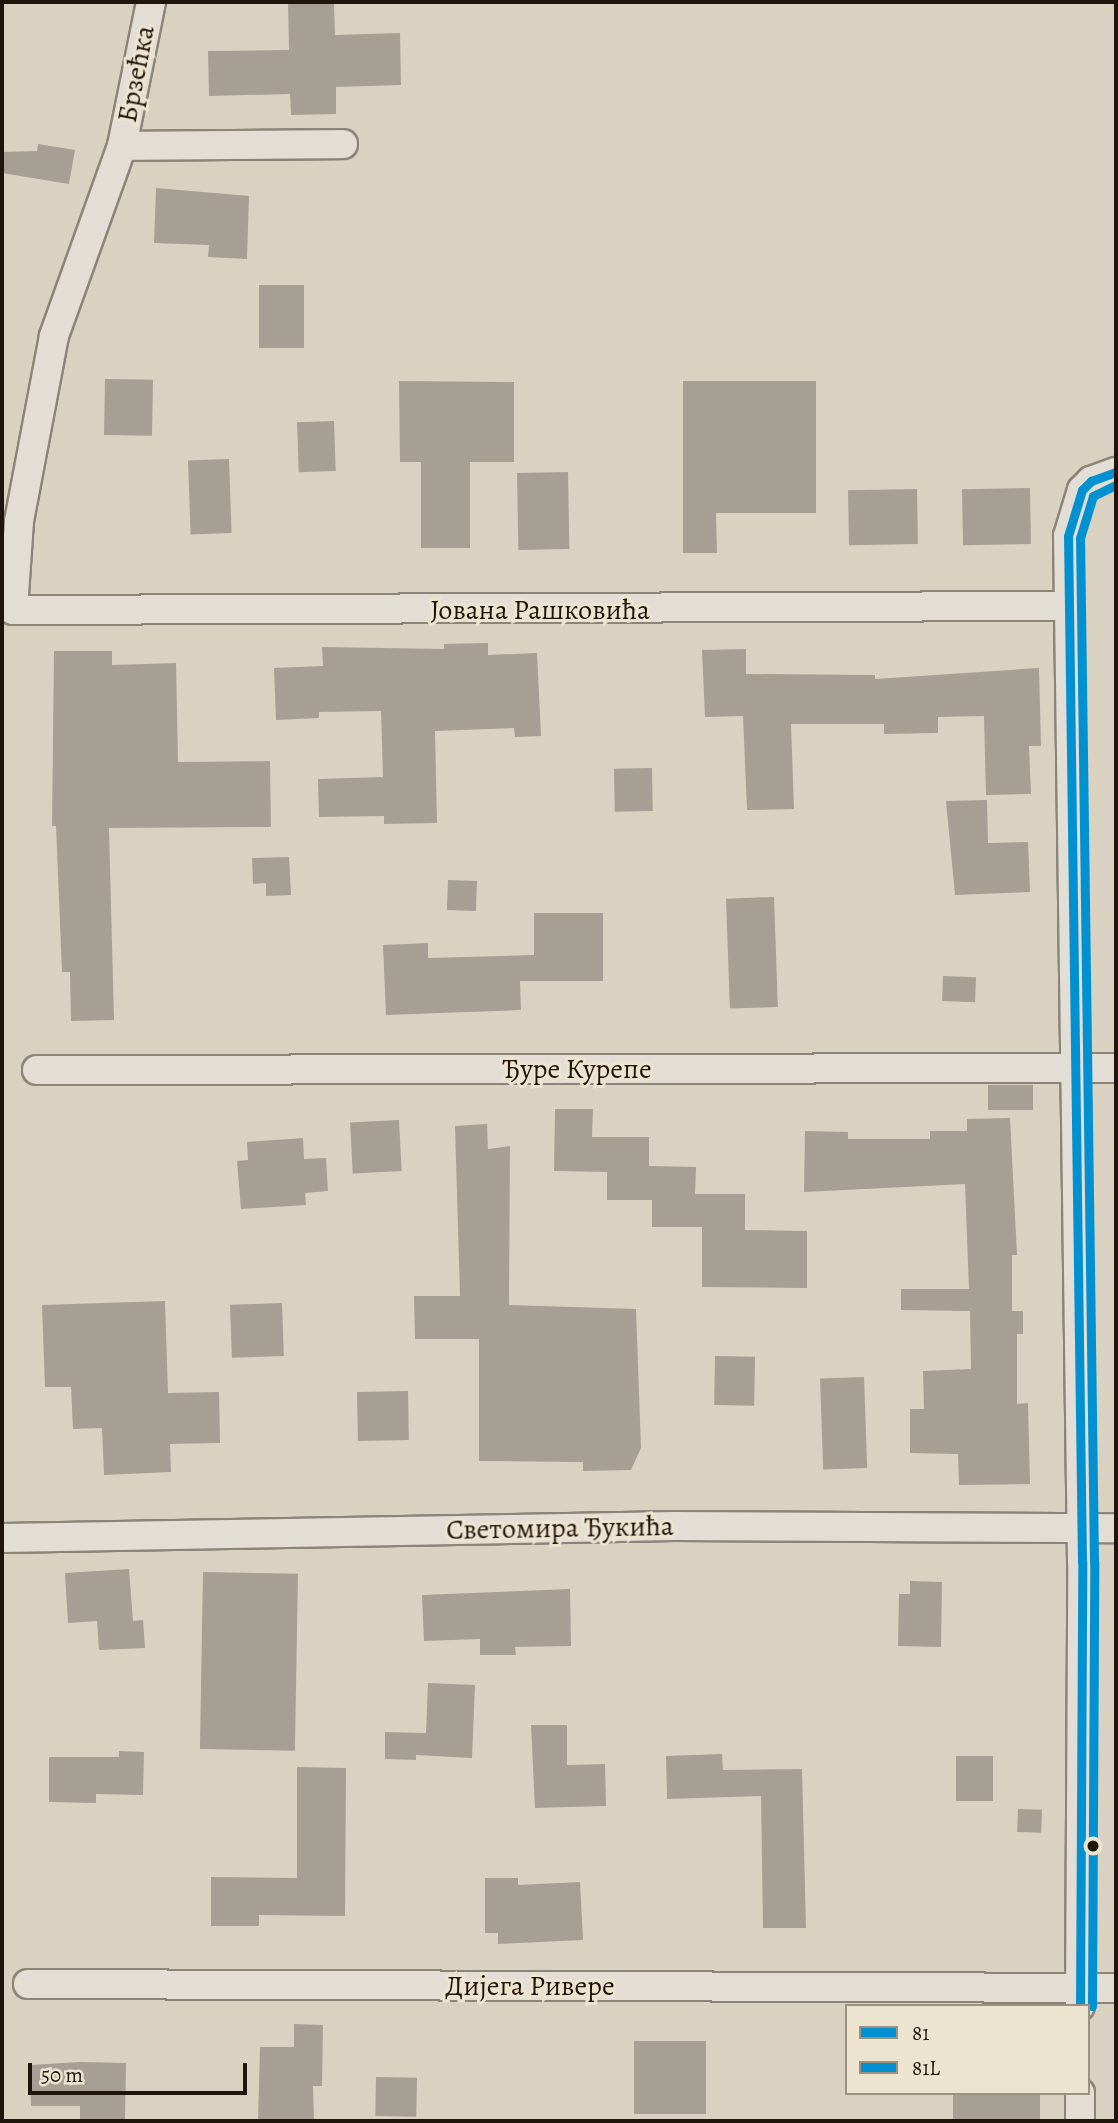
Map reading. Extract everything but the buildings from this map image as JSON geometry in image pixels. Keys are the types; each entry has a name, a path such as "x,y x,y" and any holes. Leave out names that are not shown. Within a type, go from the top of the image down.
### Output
{"street":[{"name":"Брзећка","path":"13,610 19,521 54,336 122,146 151,2"},
{"path":"122,146 343,144"},
{"path":"1080,1997 1082,1528 1068,606 1072,512 1091,481 1112,473"},
{"name":"Јована Рашковића","path":"13,610 1068,606"},
{"name":"Ђуре Курепе","path":"37,1070 1116,1068"},
{"name":"Светомира Ђукића","path":"3,1538 676,1525 1116,1528"},
{"name":"Дијега Ривере","path":"28,1984 1080,1997 1116,1988"},
{"path":"1080,2095 1080,2121"}],"transit line":[{"name":"81","path":"1080,2004 1082,1562 1068,536 1082,490 1091,481 1116,472"},
{"name":"81L","path":"1092,2006 1094,1562 1080,538 1093,496 1116,485"}]}
